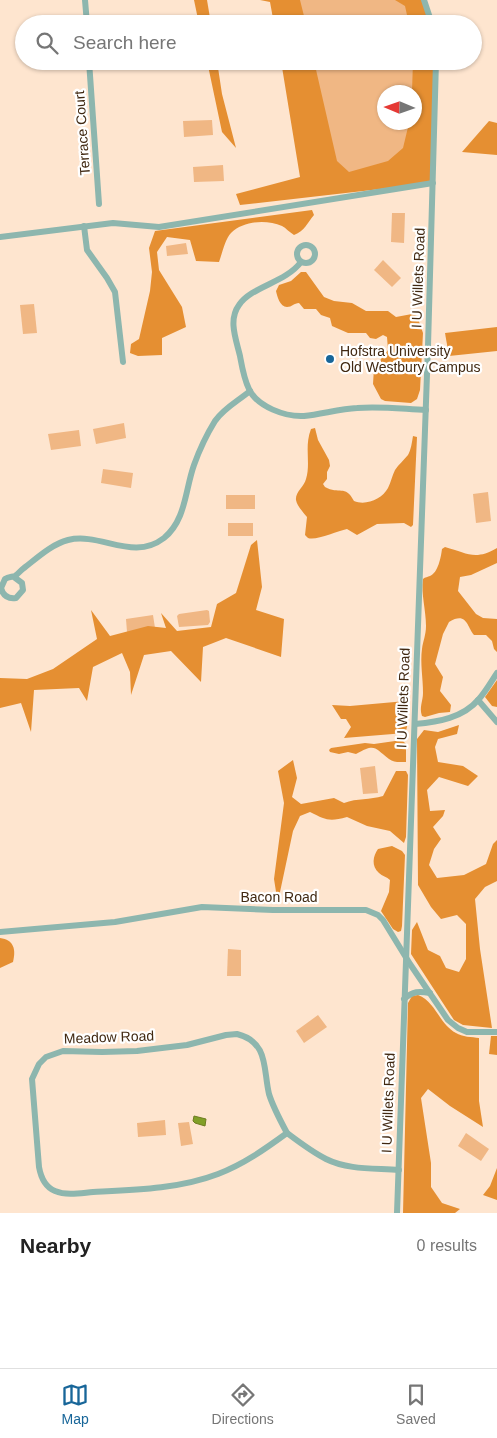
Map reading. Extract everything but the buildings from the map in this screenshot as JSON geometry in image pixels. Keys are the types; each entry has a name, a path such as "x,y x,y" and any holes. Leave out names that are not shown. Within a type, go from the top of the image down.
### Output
{"street":[{"path":"85,0 86,15"},
{"path":"424,0 429,15"},
{"name":"Terrace Court","path":"90,70 99,204"},
{"name":"I U Willets Road","path":"397,1213 426,410 436,70"},
{"path":"0,237 119,223 159,227 433,183"},
{"path":"84,226 87,250 115,292 122,362"},
{"path":"301,262 290,273 246,297 235,312 233,326 243,372 250,391 268,408 292,416 358,408 426,410"},
{"path":"14,576 52,547 70,539 86,538 135,548 150,545 163,538 174,528 180,516 193,466 214,423 225,410 250,391"},
{"path":"415,724 438,722 451,718 468,708 478,700 497,673"},
{"path":"478,700 497,722"},
{"name":"Bacon Road","path":"0,932 115,922 202,907 273,910 366,910 378,914 448,1020 467,1032 497,1032"},
{"path":"404,999 413,992 430,993"},
{"name":"Meadow Road","path":"237,1034 250,1039 262,1053 269,1094 287,1133 248,1160 218,1174 198,1180 132,1190 65,1194 48,1187 40,1174 32,1079 39,1064 46,1056 53,1053 63,1051 137,1051 187,1045 237,1034"},
{"path":"287,1133 318,1154 338,1164 354,1168 398,1170"}],"shaded area":[{"path":"194,0 207,0 210,15 197,15"},
{"path":"260,0 300,0 304,15 272,15 270,2"},
{"path":"297,0 411,0 414,15 301,15"},
{"path":"395,0 424,0 429,15 407,15 405,6"},
{"path":"209,70 218,70 222,94 236,148 222,132"},
{"path":"282,70 316,70 337,161 349,172 388,161 403,148 407,130 422,130 422,85 412,85 413,70 436,70 433,183 240,205 236,194 300,177"},
{"path":"313,70 417,70 417,85 377,85 377,130 417,130 413,164 335,176"},
{"path":"212,120 213,135 184,137 183,121"},
{"path":"489,121 497,123 497,155 462,152"},
{"path":"223,165 224,181 194,182 193,167"},
{"path":"312,210 314,215 303,229 294,235 282,226 269,222 255,222 236,229 227,239 219,262 196,261 190,240 167,237 157,252 159,270 182,307 186,327 162,338 162,355 138,356 130,353 131,344 139,339 150,291 152,272 149,248 155,231"},
{"path":"392,213 405,213 404,243 391,242"},
{"path":"186,243 188,254 167,256 166,246"},
{"path":"383,260 401,278 392,287 374,270"},
{"path":"301,272 306,272 324,297 334,301 352,303 366,311 388,311 396,317 412,314 417,316 423,333 420,390 417,399 411,403 385,401 381,399 373,384 374,368 388,350 387,337 383,335 376,339 370,338 366,333 348,333 332,326 330,318 321,315 316,309 304,309 299,303 289,307 282,305 276,291 279,285 291,281"},
{"path":"34,304 37,333 23,334 20,305"},
{"path":"497,327 497,351 449,356 445,333"},
{"path":"124,423 126,438 96,444 93,429"},
{"path":"315,428 318,440 329,460 330,466 327,472 327,479 323,484 330,489 345,491 354,501 364,503 373,501 385,492 395,470 409,453 413,436 417,437 413,525 411,527 404,523 377,524 357,535 347,529 312,539 305,535 307,517 300,509 296,497 306,479 309,436 311,429"},
{"path":"79,430 81,446 51,450 48,434"},
{"path":"103,469 133,473 131,488 101,483"},
{"path":"488,492 491,521 476,523 473,494"},
{"path":"226,495 255,495 255,509 226,509"},
{"path":"228,523 253,523 253,536 228,536"},
{"path":"257,540 262,587 256,610 284,619 281,657 226,638 203,647 201,682 171,651 144,655 131,695 130,672 122,653 93,667 87,701 79,688 34,690 31,732 21,703 0,708 0,678 27,679 53,669 97,639 91,610 110,636 148,626 166,628 161,613 177,631 211,627 217,604 236,593 251,545"},
{"path":"445,547 471,555 483,554 497,548 497,563 471,575 460,577 458,591 476,614 483,618 497,619 497,652 492,641 486,635 474,635 463,619 455,619 449,622 443,634 435,664 443,677 440,691 451,705 450,712 425,717 422,716 421,710 423,693 421,654 426,632 423,579 435,572 442,549"},
{"path":"209,611 210,622 208,625 179,627 177,616 179,614"},
{"path":"153,615 155,628 127,632 126,619"},
{"path":"497,680 497,707 492,706 485,697"},
{"path":"406,701 408,717 405,733 344,738 351,727 346,719 341,719 332,705 350,706"},
{"path":"459,725 457,734 438,739 435,747 438,762 463,766 478,776 468,786 439,777 427,790 430,811 445,810 443,816 433,827 441,839 434,849 429,865 437,878 464,875 486,864 493,844 497,840 497,881 485,887 475,899 480,949 492,1028 463,1025 454,1020 411,954 412,930 417,922 428,950 440,956 446,968 459,972 466,959 466,924 457,915 441,919 431,907 418,885 417,739 424,730 438,732"},
{"path":"403,741 406,744 406,762 393,761 374,748 356,754 348,752 339,754 329,750 331,748 365,743 374,744"},
{"path":"293,760 297,778 292,797 301,804 334,798 344,803 383,796 396,771 406,771 408,775 406,837 404,843 390,831 367,826 347,817 328,819 310,812 300,816 293,831 280,892 277,898 274,879 284,803 278,771"},
{"path":"375,766 378,793 363,794 360,768"},
{"path":"392,846 402,851 405,855 402,926 401,931 398,932 393,929 381,911 389,892 390,880 376,870 374,861 378,849"},
{"path":"0,938 11,943 14,953 13,962 0,968"},
{"path":"228,949 241,950 241,976 227,976"},
{"path":"418,995 429,1003 450,1029 467,1037 479,1038 479,1101 483,1127 428,1089 421,1098 431,1163 431,1187 442,1203 460,1209 455,1213 403,1213 408,1003 412,996"},
{"path":"318,1015 327,1027 304,1043 296,1031"},
{"path":"491,1036 497,1036 497,1055 489,1054"},
{"path":"194,1116 206,1119 205,1126 195,1123 193,1121"},
{"path":"165,1120 166,1135 138,1137 137,1123"},
{"path":"189,1122 193,1144 181,1146 178,1123"},
{"path":"466,1133 489,1149 481,1161 458,1146"},
{"path":"497,1168 497,1200 483,1195 490,1186"}],"place":[{"name":"Hofstra University Old Westbury Campus","path":"330,359"}]}
